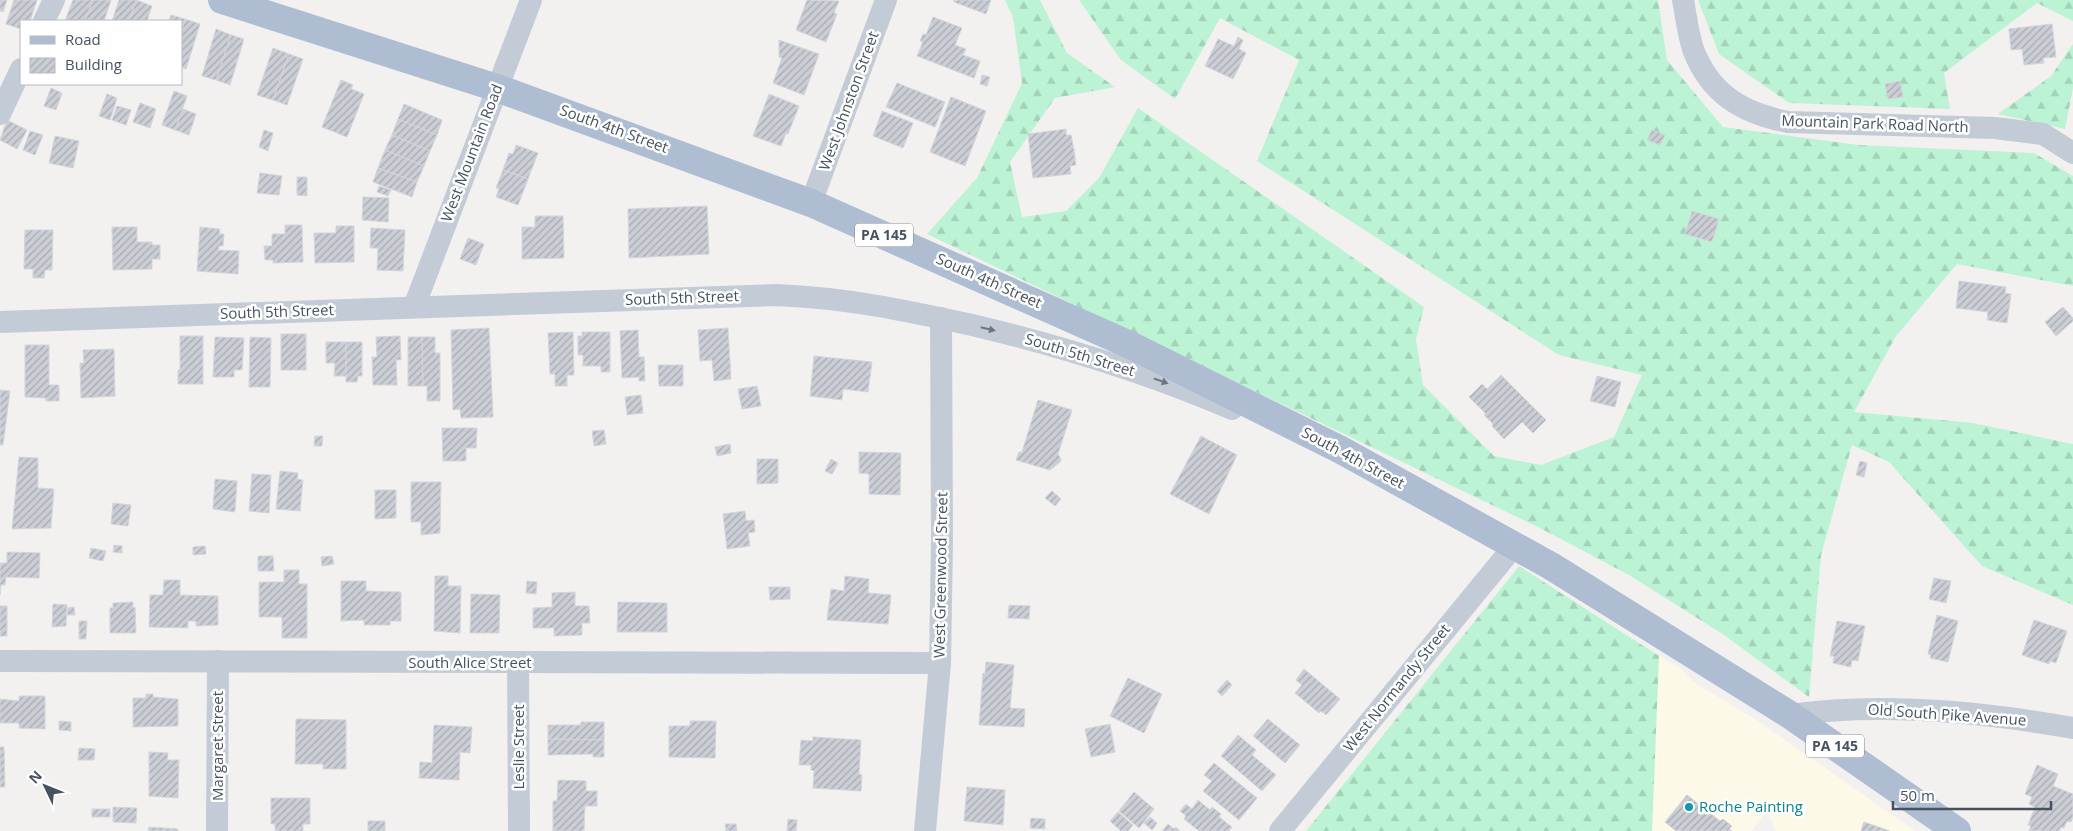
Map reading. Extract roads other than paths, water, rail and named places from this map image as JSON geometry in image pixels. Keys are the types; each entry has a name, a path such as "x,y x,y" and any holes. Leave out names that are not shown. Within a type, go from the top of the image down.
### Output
{"main road":[{"name":"South 4th Street","path":"222,0 497,88 811,203 1130,345 1341,450 1514,545 1790,715"},
{"name":"PA 145","path":"1790,715 1957,831"}],"street":[{"path":"44,20 54,0"},
{"name":"West Mountain Road","path":"414,306 531,0"},
{"name":"West Johnston Street","path":"811,203 886,0"},
{"name":"Mountain Park Road North","path":"1683,0 1693,48 1703,71 1719,91 1732,102 1762,117 1788,122 1995,128 2043,134 2073,153"},
{"path":"0,114 20,71"},
{"name":"South 5th Street","path":"0,322 414,306 777,295 818,296 880,304 941,318 1003,333 1128,369 1341,450"},
{"name":"West Greenwood Street","path":"925,831 940,663 942,542 941,318"},
{"name":"West Normandy Street","path":"1280,831 1514,545"},
{"name":"South Alice Street","path":"0,661 940,663"},
{"name":"Margaret Street","path":"217,831 218,661"},
{"name":"Leslie Street","path":"518,663 519,831"},
{"name":"Old South Pike Avenue","path":"1790,715 1863,709 1926,711 2038,722 2073,728"}],"place":[{"name":"Roche Painting","path":"1689,807"}]}
